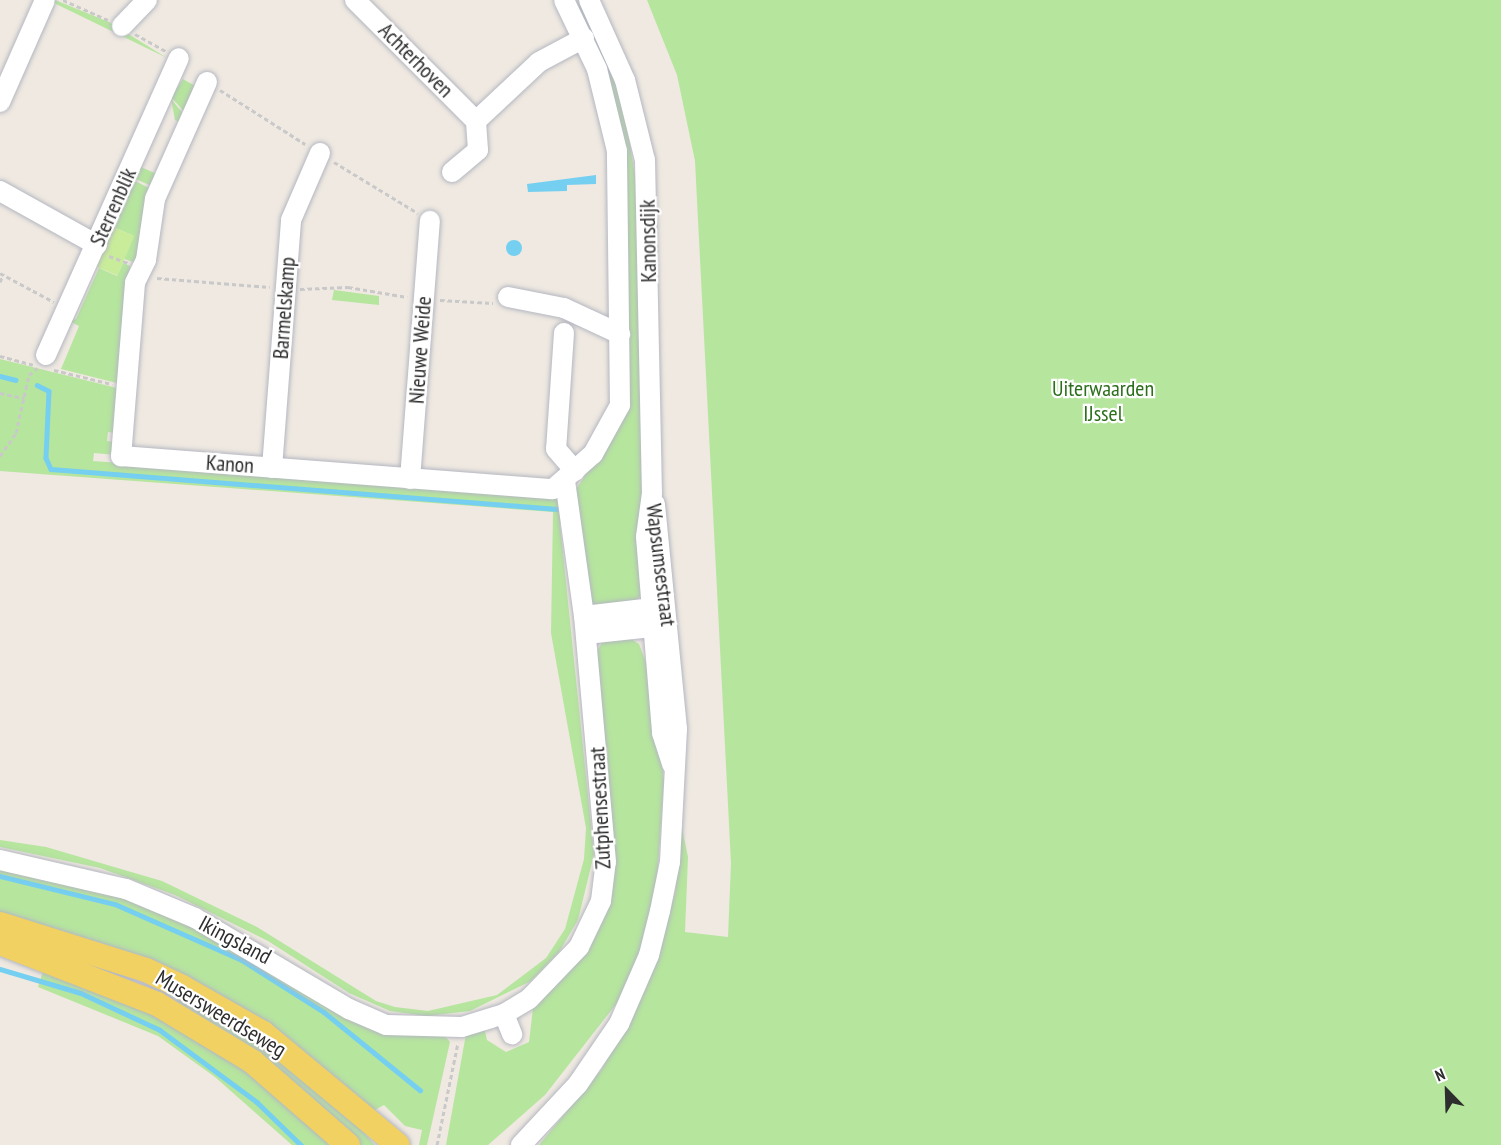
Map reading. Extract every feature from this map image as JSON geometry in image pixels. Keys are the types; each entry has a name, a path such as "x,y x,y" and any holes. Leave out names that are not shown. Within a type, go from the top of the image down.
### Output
{"main road":[{"name":"Musersweerdseweg","path":"0,924 182,987 263,1033 358,1109 398,1145"},
{"name":"Musersweerdseweg","path":"0,944 104,979 157,1004 253,1062 342,1142"},
{"name":"Musersweerdseweg","path":"358,1109 383,1145"}],"street":[{"path":"0,102 45,0"},
{"path":"122,26 147,0"},
{"name":"Achterhoven","path":"356,0 476,121"},
{"name":"Kanonsdijk","path":"564,0 584,38 611,117 620,167 619,413 570,476"},
{"name":"Kanonsdijk","path":"589,0 625,80 645,160 652,493"},
{"path":"452,172 478,150 476,121 539,62 584,38"},
{"name":"Sterrenblik","path":"48,362 179,58"},
{"name":"Kanon","path":"207,82 155,199 142,268 135,283 121,456 547,489 570,476"},
{"name":"Barmelskamp","path":"272,468 291,220 320,153"},
{"path":"0,191 97,245"},
{"name":"Nieuwe Weide","path":"410,479 430,221"},
{"path":"508,297 564,308 621,333"},
{"path":"564,333 555,445 570,476"},
{"name":"Zutphensestraat","path":"462,1026 504,1014 563,969 601,900 606,844 570,476"},
{"name":"Wapsumsestraat","path":"516,1144 594,1063 646,965 670,862 672,764 677,729 669,616 652,493"},
{"name":"Wapsumsestraat","path":"652,493 646,537 651,617 662,733 672,764"},
{"path":"585,625 669,616"},
{"name":"Ikingsland","path":"0,860 126,889 195,918 349,1009 386,1025 462,1026"},
{"path":"504,1014 512,1034"}],"path":[{"path":"207,82 430,221"},
{"path":"97,245 104,254 142,268"},
{"path":"0,282 2,274 69,311"},
{"path":"424,299 492,304 508,297"},
{"path":"0,356 41,366 29,375 16,434 0,456"},
{"path":"48,362 127,387"},
{"path":"0,393 24,398"},
{"path":"437,1145 454,1064"}],"green space":[{"path":"55,0 109,22 167,58 54,3"},
{"path":"570,0 583,8 609,65 625,114 638,195 644,591 635,602 591,610 576,489 619,426 626,186"},
{"name":"Uiterwaarden IJssel","path":"647,0 1501,0 1501,1145 539,1145 602,1069 646,988 675,893 682,828 688,857 685,932 728,937 731,863 695,161 677,75"},
{"path":"183,79 197,87 188,116 171,97"},
{"path":"171,99 187,118 184,124 175,120"},
{"path":"141,167 161,176 156,188 136,179"},
{"path":"135,181 155,191 137,263 124,259 134,236 111,226"},
{"path":"113,227 134,236 117,276 96,267"},
{"path":"123,263 130,266 121,384 61,369 79,326 69,321 76,319 99,268 117,276"},
{"path":"334,290 379,296 379,305 332,300"},
{"path":"0,359 121,389 117,433 108,432 107,441 117,442 116,455 94,453 93,461 559,496 567,513 560,524 594,854 578,920 559,952 531,981 470,1011 427,1016 390,1011 349,993 268,941 175,895 100,868 0,847 0,840 46,847 162,881 257,927 376,1001 395,1007 428,1011 497,995 546,958 565,929 584,859 586,828 551,633 553,512 0,471"},
{"path":"626,636 639,644 651,676 664,781 656,894 644,940 624,994 545,1095 488,1145 446,1145 466,1034 484,1027 487,1040 506,1052 529,1042 533,1008 596,923 605,770 609,770 593,658 603,641"},
{"path":"0,866 75,880 164,910 335,1006 443,1034 450,1042 427,1145 419,1145 422,1130 405,1126 384,1105 373,1111 291,1043 124,951 0,920"},
{"path":"46,962 100,982 242,1064 331,1145 292,1145 215,1077 158,1036 38,987"},
{"path":"180,996 259,1043 342,1109 375,1145 357,1145 232,1035 176,1001"}],"water":[{"path":"596,175 596,184 567,185 567,191 528,192 527,184"},
{"path":"511,240 517,240 522,248 520,254 511,256 506,251 506,245"}],"waterway":[{"path":"0,376 16,380"},
{"path":"37,385 49,391 46,458 51,469 557,509"},
{"path":"0,876 115,904 242,960 324,1012 420,1090"},
{"path":"0,969 81,993 160,1030 257,1102 301,1145"}]}
